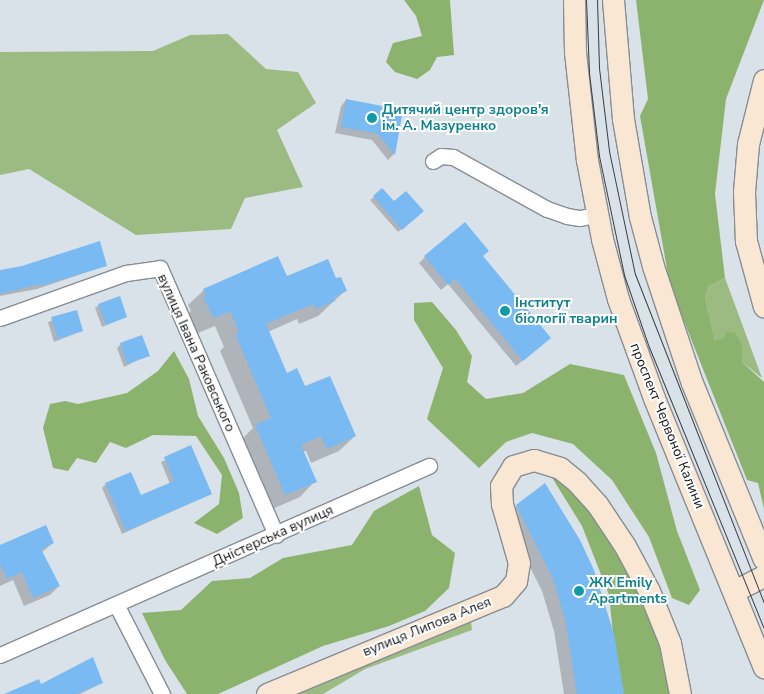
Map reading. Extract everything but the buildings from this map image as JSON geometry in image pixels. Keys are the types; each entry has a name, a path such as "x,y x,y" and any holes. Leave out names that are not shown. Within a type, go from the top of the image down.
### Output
{"main road":[{"name":"проспект Червоної Калини","path":"574,0 579,101 596,215 631,338 764,667"},
{"path":"613,0 623,119 640,217 653,266 692,383 764,559"},
{"path":"764,80 748,144 744,192 746,241 764,307"},
{"name":"вулиця Липова Алея","path":"267,694 503,596 516,581 519,563 502,504 501,486 513,466 534,460 560,468 577,482 597,504 625,546 649,591 670,643 680,694"},
{"path":"734,591 764,576"}],"street":[{"path":"433,161 441,156 453,157 547,209 580,218 596,215"},
{"name":"вулиця Івана Раковського","path":"0,318 126,273 160,268 276,535"},
{"name":"Дністерська вулиця","path":"0,655 117,606 429,466"},
{"path":"117,606 162,694"}],"green space":[{"path":"404,0 450,0 454,55 437,57 430,70 417,79 395,72 386,62 393,43 422,36 416,16"},
{"path":"636,0 764,0 726,99 715,194 725,278 709,286 705,297 715,340 723,339 727,332 735,333 742,345 742,362 764,382 764,509 758,483 747,480 670,286 640,116 648,99"},
{"path":"228,34 266,69 298,72 316,103 277,130 303,187 245,198 231,229 136,235 29,169 0,175 0,52 153,51 190,35"},
{"path":"725,278 762,378 742,362 742,345 715,340 705,297 709,286"},
{"path":"432,302 456,330 472,356 467,382 486,399 523,393 570,364 624,375 656,453 677,531 700,590 689,605 672,598 649,537 612,480 573,444 532,433 506,442 479,468 427,419 443,368 414,320 414,303"},
{"path":"174,351 189,379 198,416 224,458 239,493 243,518 217,534 194,523 219,504 222,475 196,436 153,435 126,448 110,442 96,463 77,458 68,471 53,468 43,428 50,404 65,401 78,404 127,393 158,371"},
{"path":"543,463 593,503 654,618 671,694 619,694 609,595 582,526"},
{"path":"419,486 432,535 455,553 449,588 425,611 389,626 323,646 218,694 187,694 165,660 142,613 181,610 212,581 250,578 283,558 352,545 374,511"},
{"path":"471,621 472,630 365,669 323,694 293,694 347,669"}],"tram line":[{"path":"586,0 589,73 599,156 624,275 649,347 764,629"},
{"path":"597,0 599,68 609,151 635,274 764,603"}],"place":[{"name":"Дитячий центр здоров'я ім. А. Мазуренко","path":"372,118"},
{"name":"Інститут біології тварин","path":"505,311"},
{"name":"ЖК Emily Apartments","path":"579,591"}]}
